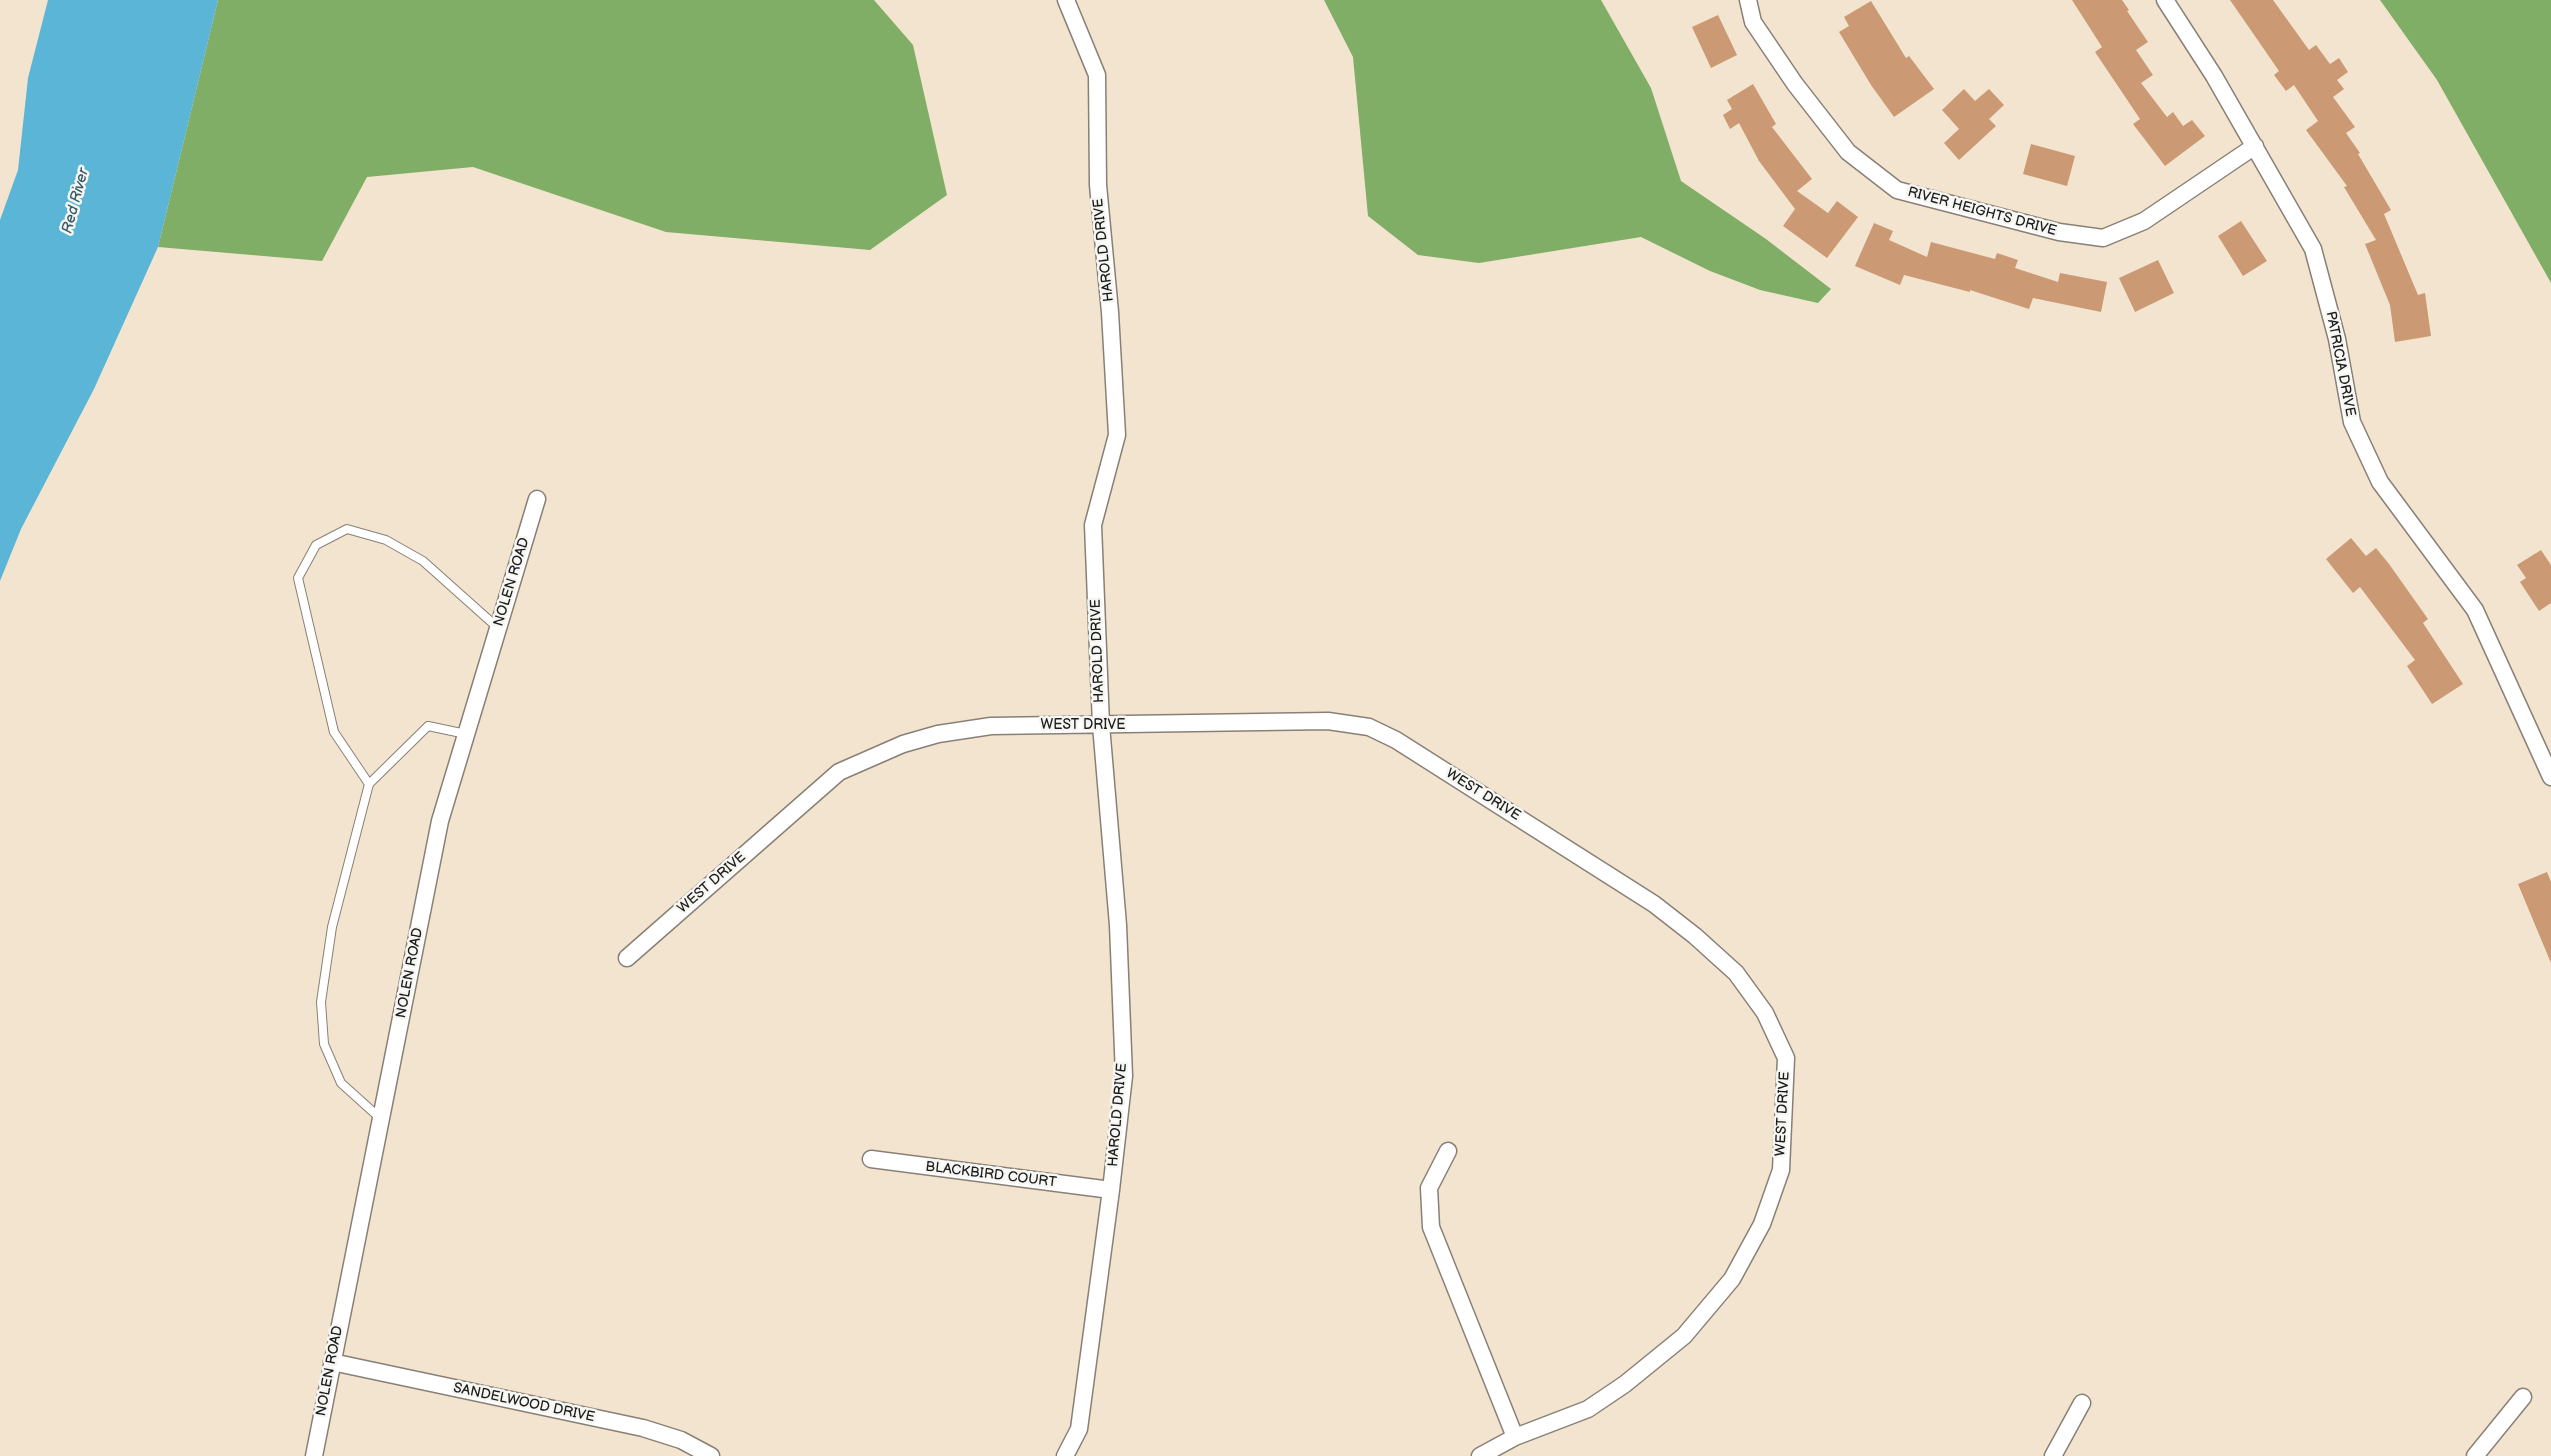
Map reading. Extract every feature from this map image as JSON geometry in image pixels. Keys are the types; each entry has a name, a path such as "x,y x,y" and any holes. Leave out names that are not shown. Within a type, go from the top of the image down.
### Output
{"street":[{"name":"HAROLD DRIVE","path":"1065,1456 1078,1429 1111,1190 1124,1076 1118,925 1101,725 1093,525 1116,435 1110,312 1098,186 1097,75 1066,0"},
{"name":"RIVER HEIGHTS DRIVE","path":"1748,0 1753,22 1795,84 1848,152 1897,190 2059,232 2103,238 2144,221 2255,146"},
{"name":"PATRICIA DRIVE","path":"2165,0 2214,76 2313,249 2337,339 2352,422 2380,482 2475,610 2544,743 2551,777"},
{"name":"NOLEN ROAD","path":"314,1456 440,822 537,499"},
{"name":"WEST DRIVE","path":"627,958 839,772 903,744 938,734 991,726 1328,721 1369,727 1396,740 1654,904 1695,936 1736,973 1765,1012 1786,1058 1781,1170 1762,1224 1732,1279 1684,1336 1625,1384 1588,1409 1515,1437 1480,1456"},
{"path":"1448,1151 1429,1188 1431,1227 1515,1437"},
{"name":"BLACKBIRD COURT","path":"871,1159 1111,1190"},
{"name":"SANDELWOOD DRIVE","path":"332,1362 643,1428 681,1440 712,1456"},
{"path":"2475,1456 2523,1397"},
{"path":"2053,1456 2082,1403"}],"lane":[{"path":"370,784 334,732 298,578 316,545 348,529 386,540 423,561 498,628"},
{"path":"380,1119 340,1083 324,1044 321,1002 332,927 370,784 428,726 466,734"}],"green space":[{"path":"218,0 874,0 913,45 947,195 870,250 666,232 473,167 367,177 322,261 158,247"},
{"path":"1324,0 1601,0 1651,88 1681,181 1766,239 1831,289 1818,303 1760,290 1710,271 1641,237 1479,263 1418,255 1368,216 1353,57"},
{"path":"2380,0 2551,0 2551,283 2437,80"}],"water":[{"name":"Red River","path":"48,0 218,0 158,247 94,389 21,529 0,581 0,220 18,170 28,78"}],"building":[{"path":"2072,0 2122,0 2129,10 2127,11 2148,42 2136,50 2153,75 2141,83 2167,117 2173,112 2183,126 2192,120 2205,136 2165,166 2133,124 2140,119 2095,52 2102,47"},
{"path":"2230,0 2273,0 2309,50 2316,45 2330,64 2339,58 2348,72 2337,80 2344,89 2333,97 2355,127 2346,133 2360,153 2358,154 2391,210 2384,214 2418,295 2425,293 2431,336 2395,342 2390,305 2365,244 2376,240 2344,187 2347,186 2306,130 2318,121 2294,85 2286,91 2274,75 2279,71"},
{"path":"1871,1 1906,58 1909,56 1934,89 1894,117 1871,85 1839,32 1849,26 1844,17"},
{"path":"1718,15 1737,55 1711,68 1692,27"},
{"path":"1753,84 1776,124 1772,127 1812,179 1797,191 1828,213 1837,201 1858,217 1827,258 1783,226 1795,209 1759,161 1739,123 1730,129 1723,115 1732,109 1727,100"},
{"path":"1964,89 1975,101 1989,89 2004,105 1989,119 1996,126 1959,160 1944,143 1959,129 1942,110"},
{"path":"2031,144 2075,156 2067,186 2023,174"},
{"path":"2241,221 2267,261 2243,276 2218,236"},
{"path":"1874,223 1893,231 1889,240 1927,257 1931,242 1995,259 1997,253 2018,260 2015,268 2058,282 2060,273 2107,282 2101,312 2033,298 2029,309 1970,290 1970,292 1904,275 1900,285 1855,266"},
{"path":"2158,260 2174,293 2135,312 2119,278"},
{"path":"2351,538 2366,556 2376,548 2389,564 2428,619 2423,623 2463,684 2432,704 2407,666 2415,660 2360,587 2353,593 2326,559"},
{"path":"2541,550 2551,565 2551,603 2539,611 2520,582 2526,578 2517,565"},
{"path":"2547,872 2551,882 2551,963 2518,884"}]}
